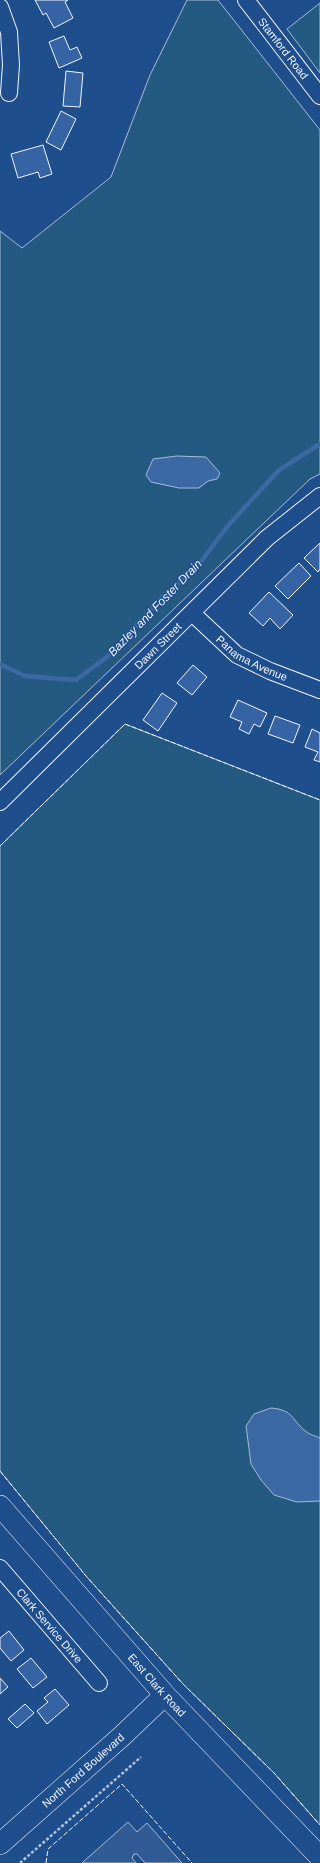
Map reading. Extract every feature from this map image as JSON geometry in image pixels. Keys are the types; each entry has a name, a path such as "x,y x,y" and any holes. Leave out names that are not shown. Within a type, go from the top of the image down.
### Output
{"main road":[{"name":"East Clark Road","path":"0,1506 165,1695 320,1857"},
{"name":"North Ford Boulevard","path":"0,1844 122,1736 165,1695"}],"street":[{"name":"Stamford Road","path":"246,0 320,96"},
{"path":"0,7 9,32 11,65 9,93"},
{"name":"Dawn Street","path":"0,802 267,538 320,496"},
{"name":"Panama Avenue","path":"192,613 236,655 270,671 320,690"},
{"name":"Clark Service Drive","path":"0,1568 99,1683"}],"path":[{"path":"20,1863 141,1757"}],"shaded area":[{"path":"187,0 218,0 320,130 320,474 310,479 0,775 0,231 22,248 111,177 150,75"},
{"path":"320,3 320,73 287,29"},
{"path":"177,456 206,457 220,473 217,479 208,481 199,488 179,488 151,482 146,475 153,459"},
{"path":"125,724 320,800 320,1825 274,1773 183,1684 86,1576 0,1471 0,846"},
{"path":"271,1408 285,1411 308,1433 320,1438 320,1501 297,1502 274,1495 261,1480 251,1464 246,1426 254,1414"},
{"path":"128,1822 137,1832 147,1823 182,1863 145,1863 137,1854 134,1854 132,1858 136,1863 82,1863"}],"building":[{"path":"35,0 68,0 65,2 73,18 54,28 46,13 43,15"},
{"path":"64,36 70,50 77,47 82,58 59,68 49,42"},
{"path":"66,71 83,73 80,107 63,106"},
{"path":"61,111 76,119 61,150 46,142"},
{"path":"43,145 52,174 40,178 38,172 18,178 11,154"},
{"path":"320,543 320,569 318,572 304,558"},
{"path":"299,563 311,576 288,599 275,586"},
{"path":"269,592 293,615 280,629 270,618 263,626 249,613"},
{"path":"193,665 207,677 192,695 177,683"},
{"path":"162,693 177,703 158,731 143,720"},
{"path":"238,700 267,713 260,727 254,724 249,734 239,729 242,722 230,717"},
{"path":"275,716 300,725 293,743 268,734"},
{"path":"312,729 320,733 320,762 314,760 318,752 305,747"},
{"path":"9,1631 24,1650 11,1661 0,1648 0,1638"},
{"path":"31,1658 47,1677 33,1688 17,1669"},
{"path":"0,1678 8,1687 0,1694"},
{"path":"55,1689 69,1705 47,1724 37,1711 48,1702 44,1698"},
{"path":"25,1704 34,1713 17,1728 8,1719"}],"waterway":[{"name":"Bazley and Foster Drain","path":"0,664 25,676 76,680 107,657 162,597 197,567 226,528 279,470 320,444"}],"fence":[{"path":"0,846 125,724 320,800"},
{"path":"0,1471 86,1576 183,1684 274,1773 320,1825"},
{"path":"46,1863 48,1849 122,1784 192,1863"}]}
